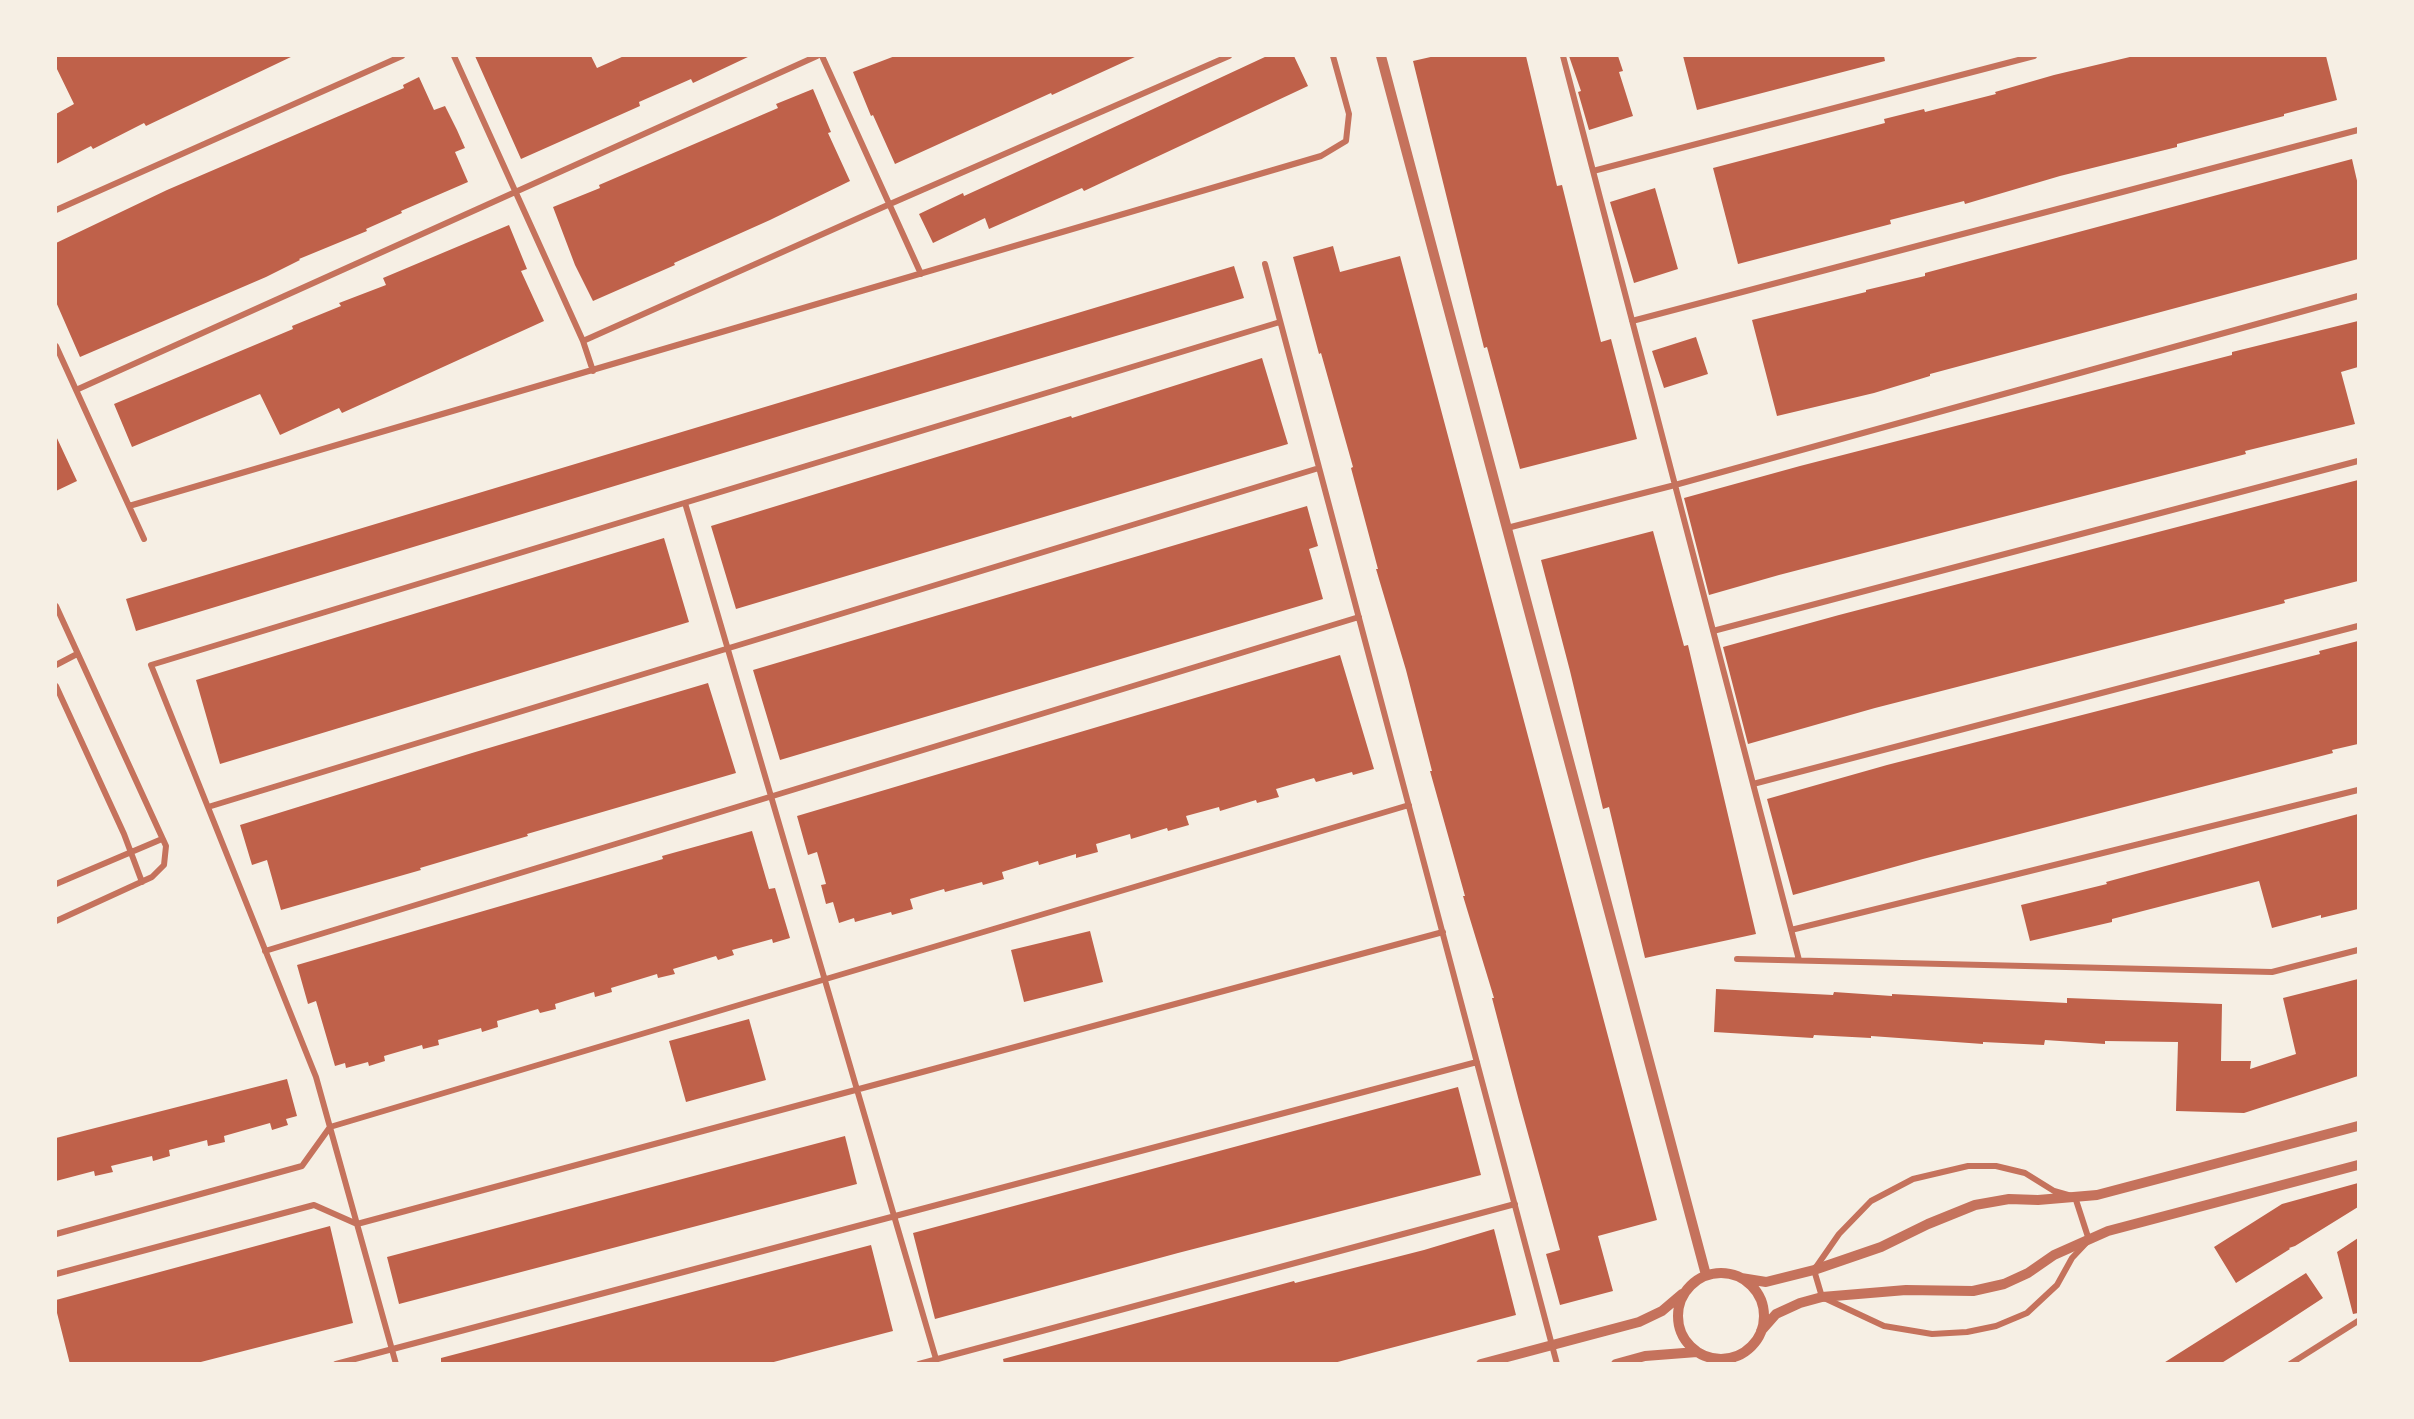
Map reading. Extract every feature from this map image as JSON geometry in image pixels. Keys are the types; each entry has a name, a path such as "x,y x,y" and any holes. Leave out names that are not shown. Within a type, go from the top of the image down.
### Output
{"street":[{"path":"56,210 402,56"},
{"path":"454,56 583,341 593,370"},
{"path":"75,390 819,56 921,274"},
{"path":"583,341 1229,56"},
{"path":"129,506 1322,156 1346,141 1349,114 1333,56"},
{"path":"1382,56 1706,1275"},
{"path":"1563,56 1799,960"},
{"path":"1593,171 2034,56"},
{"path":"1632,321 2358,130"},
{"path":"1265,264 1557,1364"},
{"path":"1507,528 1675,485 2358,296"},
{"path":"396,1364 316,1077 152,665 1280,321"},
{"path":"56,346 144,538"},
{"path":"1713,631 2358,461"},
{"path":"208,807 1319,468"},
{"path":"685,503 936,1359"},
{"path":"56,606 166,846 164,865 152,877 56,921"},
{"path":"266,951 1359,617"},
{"path":"1753,784 2358,626"},
{"path":"56,665 77,654"},
{"path":"56,686 142,882"},
{"path":"1791,930 2358,790"},
{"path":"56,1234 302,1166 330,1127 1409,805"},
{"path":"56,884 162,839"},
{"path":"56,1275 314,1205 357,1224 1443,932"},
{"path":"1737,959 2272,972 2358,950"},
{"path":"336,1364 1477,1062"},
{"path":"1481,1364 1639,1322 1662,1311 1695,1281 1706,1275 1730,1274 1766,1282 1814,1270 1881,1247 1928,1224 1975,1205 2009,1199 2097,1195 2358,1126"},
{"path":"1616,1364 1645,1356 1697,1352 1713,1358 1732,1360 1750,1348 1776,1314 1800,1303 1822,1297 1906,1290 1973,1291 2028,1273 2054,1255 2108,1231 2358,1165"},
{"path":"1814,1270 1839,1234 1871,1201 1913,1179 1968,1166 1996,1166 2025,1173 2054,1191 2075,1197"},
{"path":"2075,1197 2089,1240"},
{"path":"919,1364 1515,1204"},
{"path":"1814,1270 1822,1297 1884,1326 1932,1334 1976,1330 1996,1326 2027,1313 2057,1285 2072,1258 2089,1240"},
{"path":"1741,1278 1751,1285 1758,1295 1764,1319 1761,1331"},
{"path":"1686,1290 1678,1312 1678,1325 1683,1336 1697,1352"},
{"path":"2290,1364 2358,1321"}],"building":[{"path":"56,56 293,56 146,126 144,123 93,149 91,146 56,164 56,114 74,104 56,67"},
{"path":"475,56 591,56 597,68 624,56 750,56 693,83 691,79 639,102 640,106 521,159"},
{"path":"895,56 1137,56 895,164 873,115 871,116 853,72"},
{"path":"1267,56 1294,56 1308,86 1084,191 1082,188 989,229 985,218 933,243 919,214 963,193 964,196"},
{"path":"1435,56 1526,56 1557,186 1562,185 1601,342 1611,339 1637,439 1520,469 1487,347 1484,348 1413,61"},
{"path":"1569,56 1618,56 1623,71 1619,72 1633,116 1589,130 1578,92 1581,91"},
{"path":"1683,56 1884,56 1885,61 1697,110"},
{"path":"2134,56 2326,56 2337,100 2177,144 2177,147 2060,176 1965,204 1964,201 1890,220 1891,224 1738,264 1713,168 1885,123 1884,119 1924,109 1925,112 1996,94 1995,92 2054,75"},
{"path":"419,77 434,110 445,106 457,130 465,148 455,152 468,182 401,211 402,213 366,229 367,231 299,259 266,277 80,357 56,302 56,243 167,190 404,88 403,85"},
{"path":"813,89 831,132 828,133 850,181 674,263 675,265 593,301 575,265 553,207 778,108 776,104"},
{"path":"2352,159 2358,185 2358,259 1930,374 1930,376 1874,393 1777,416 1752,320 1866,292 1866,290 1925,276 1925,273"},
{"path":"1655,188 1678,269 1634,283 1610,202"},
{"path":"509,225 527,269 521,271 544,321 342,413 339,408 280,435 260,394 132,447 114,404 293,329 292,326 341,306 339,303 386,285 383,278"},
{"path":"1333,246 1340,272 1400,256 1657,1220 1598,1236 1613,1291 1560,1305 1546,1254 1560,1250 1492,998 1494,998 1463,896 1465,896 1430,771 1432,771 1406,670 1376,569 1378,569 1351,468 1353,467 1293,257"},
{"path":"1234,266 1244,298 136,631 126,599"},
{"path":"2358,321 2358,367 2341,372 2355,424 2245,451 2246,454 1709,595 1684,498 2232,355 2232,352"},
{"path":"1696,337 1708,374 1664,388 1652,351"},
{"path":"1262,358 1288,444 736,609 711,526 1071,416 1072,418"},
{"path":"56,436 77,481 56,491"},
{"path":"2358,480 2358,581 2284,600 2285,603 1875,708 1748,744 1723,647"},
{"path":"1307,506 1318,546 1309,549 1323,599 780,760 753,670"},
{"path":"1653,531 1684,646 1688,645 1756,934 1645,958 1609,807 1603,809 1541,560"},
{"path":"664,538 689,622 220,764 196,680"},
{"path":"2358,641 2358,744 2332,750 2333,753 1793,895 1767,799 1887,765 2320,654 2319,651"},
{"path":"1340,655 1374,769 1353,775 1352,772 1316,782 1314,778 1276,789 1279,797 1257,803 1256,800 1220,811 1219,807 1186,816 1189,825 1168,831 1167,828 1131,839 1130,834 1096,844 1098,852 1076,858 1076,854 1039,865 1038,861 1002,872 1004,879 983,885 982,882 945,892 944,889 910,899 913,909 892,915 891,912 855,922 854,918 839,923 833,902 826,904 821,885 826,884 817,852 808,855 797,816"},
{"path":"708,683 736,773 527,834 528,836 420,868 421,870 281,910 267,860 252,865 240,825"},
{"path":"2358,814 2358,909 2321,918 2321,915 2272,928 2259,881 2112,919 2112,922 2030,941 2021,905 2107,884 2106,882"},
{"path":"752,831 769,889 775,888 790,938 773,943 772,939 732,950 734,955 718,960 716,956 673,969 675,974 658,978 657,974 611,988 612,992 595,997 594,992 555,1004 556,1009 540,1013 538,1009 497,1021 498,1027 482,1032 481,1028 438,1040 439,1045 423,1049 422,1045 384,1056 385,1061 369,1066 368,1062 346,1068 345,1063 335,1066 316,1001 308,1004 297,965"},
{"path":"1090,931 1103,982 1024,1002 1011,950"},
{"path":"2358,979 2358,1076 2244,1113 2176,1111 2178,1042 2105,1041 2105,1044 2045,1040 2044,1045 1983,1042 1983,1044 1871,1036 1871,1038 1814,1035 1813,1038 1714,1032 1716,989 1833,995 1834,992 1892,996 1892,994 2067,1003 2067,998 2222,1004 2221,1061 2251,1061 2250,1069 2296,1054 2283,998"},
{"path":"749,1019 766,1080 686,1102 669,1041"},
{"path":"287,1079 297,1116 286,1119 288,1125 272,1130 270,1123 224,1136 225,1142 208,1146 207,1140 169,1150 170,1156 153,1161 152,1156 111,1166 113,1172 95,1176 94,1171 56,1181 56,1138"},
{"path":"1458,1087 1481,1175 1178,1253 935,1319 913,1233"},
{"path":"845,1136 857,1184 399,1304 387,1257"},
{"path":"2358,1183 2358,1207 2236,1283 2214,1247 2282,1204"},
{"path":"330,1226 353,1323 193,1364 70,1364 56,1309 56,1300"},
{"path":"1494,1229 1516,1315 1330,1364 1004,1364 1003,1359 1294,1281 1295,1283 1424,1250"},
{"path":"2358,1238 2358,1313 2353,1314 2337,1252"},
{"path":"871,1245 893,1331 766,1364 441,1364 441,1358"},
{"path":"2306,1273 2323,1298 2271,1332 2220,1364 2162,1364"}]}
